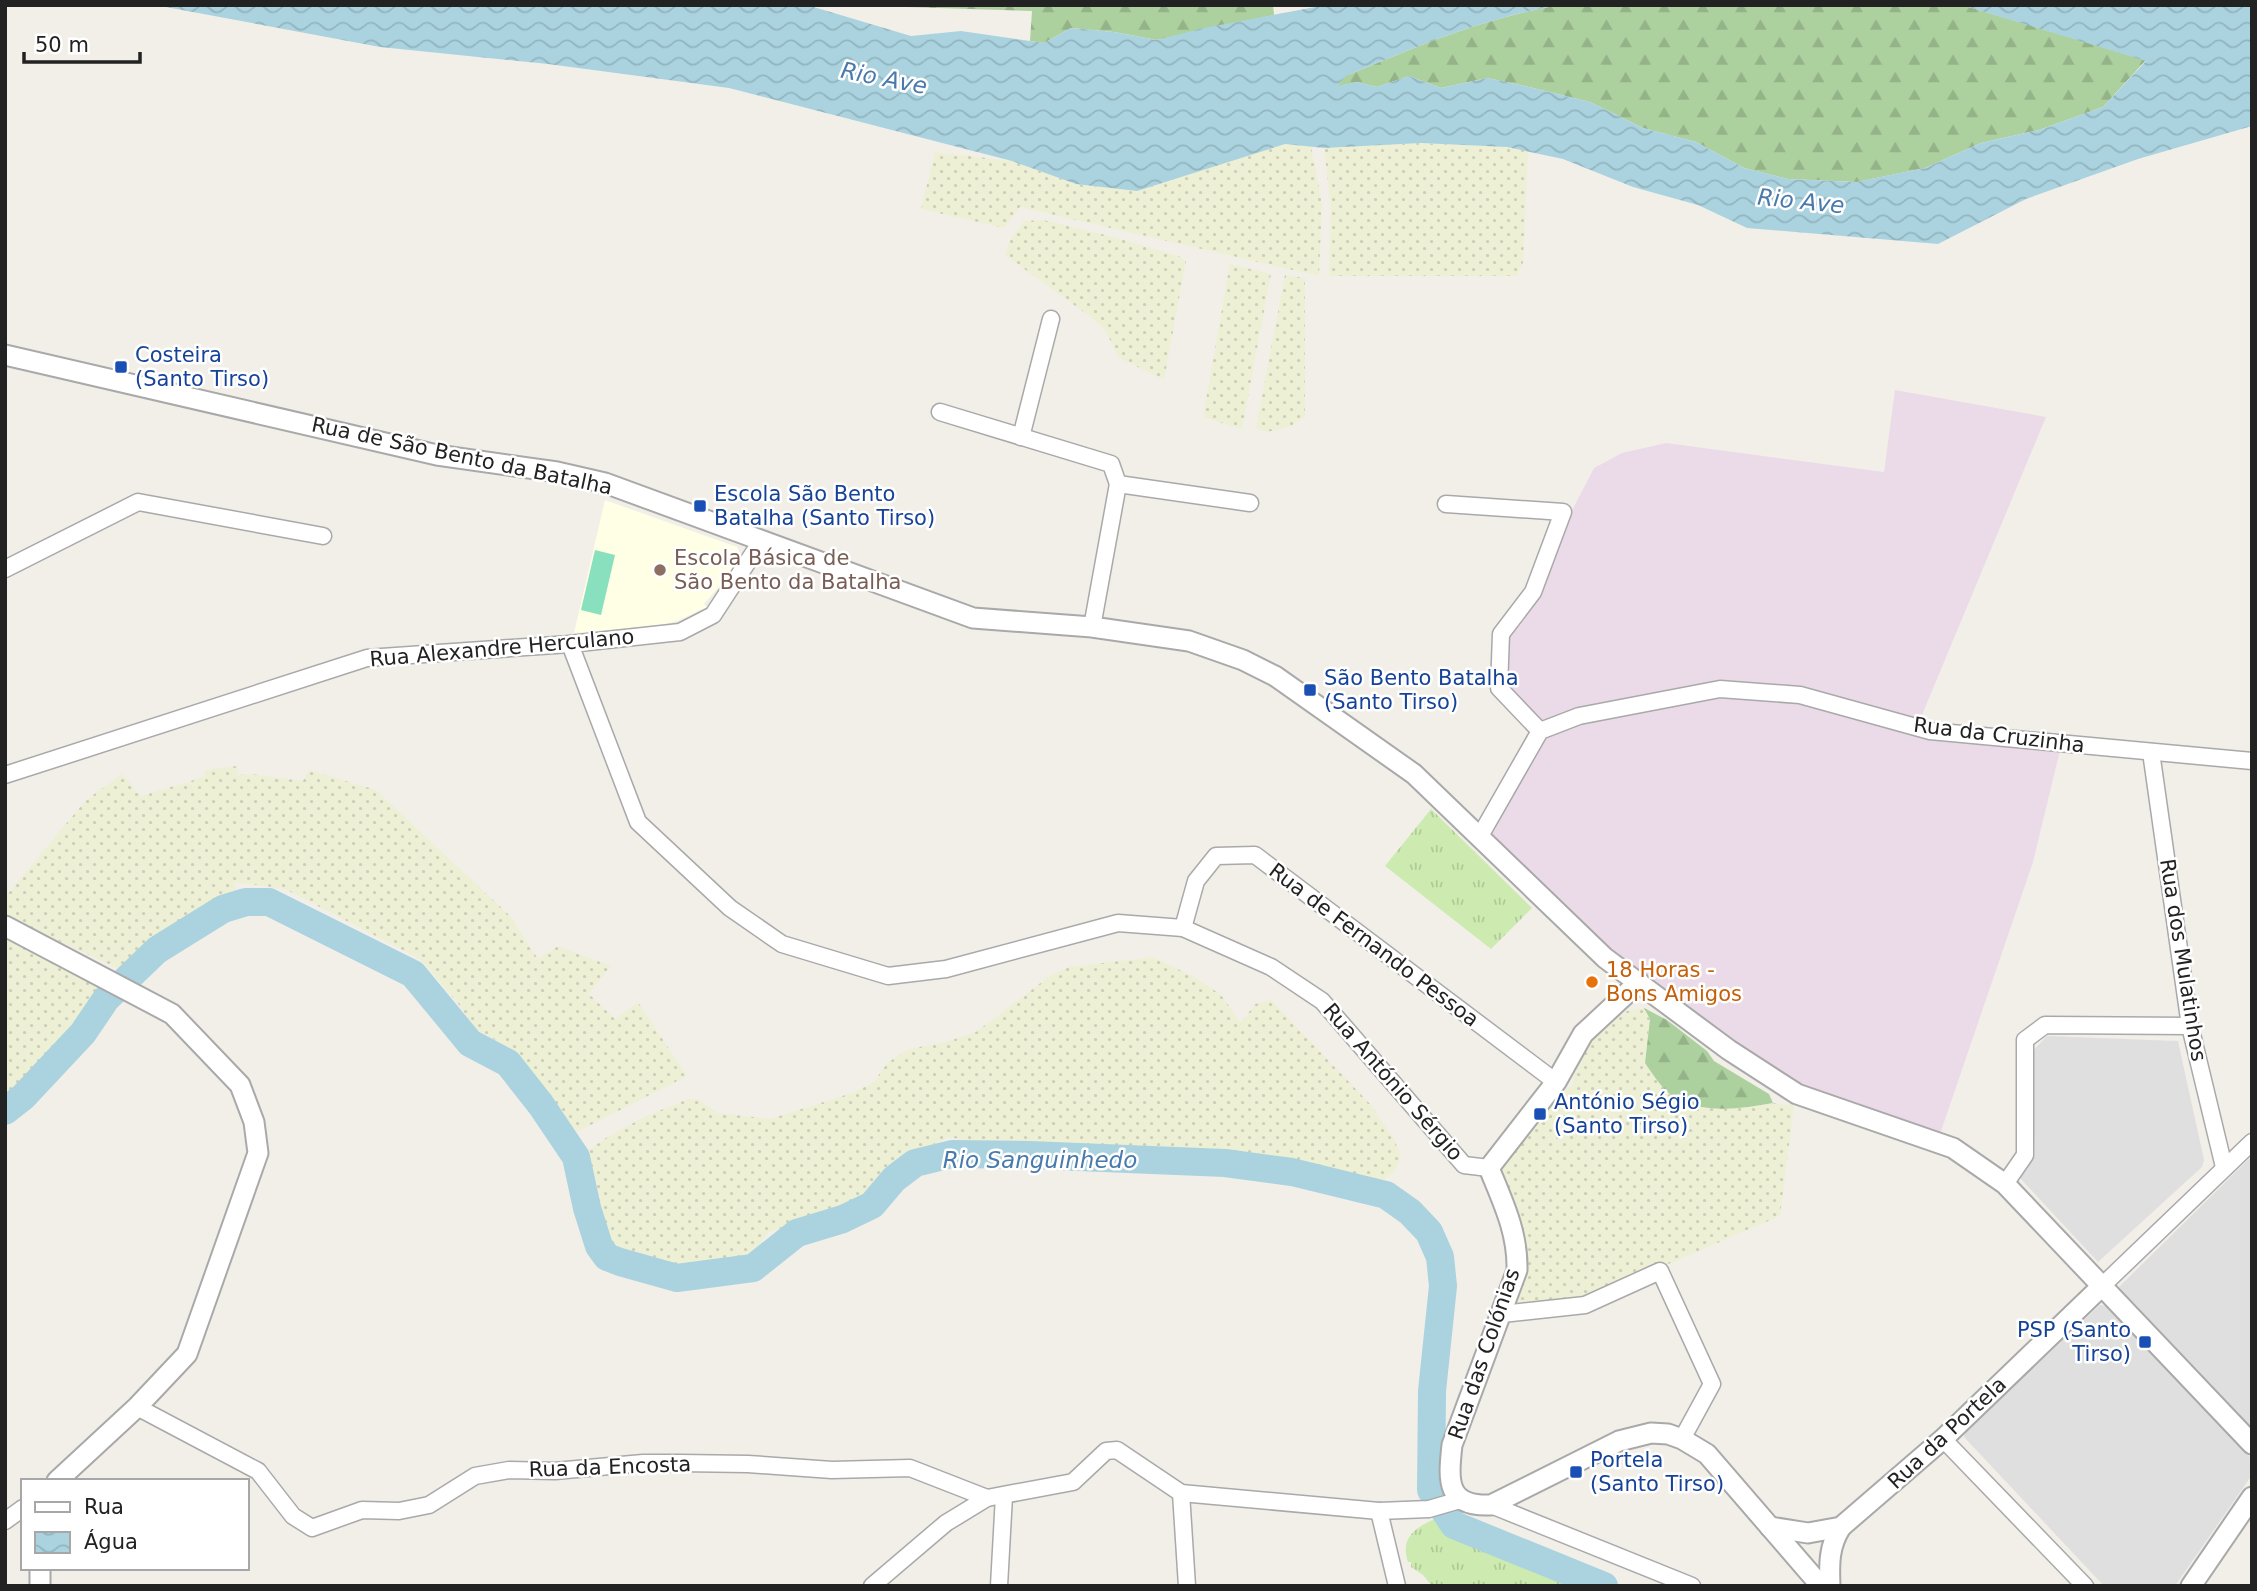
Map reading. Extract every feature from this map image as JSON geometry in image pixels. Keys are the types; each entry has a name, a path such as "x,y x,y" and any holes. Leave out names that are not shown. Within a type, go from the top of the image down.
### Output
{"street":[{"path":"1021,437 1051,319"},
{"name":"Rua de São Bento da Batalha","path":"5,355 437,455 557,472 605,483 973,618 1092,627 1189,641 1243,660 1275,676 1414,774 1605,958 1729,1051 1797,1094 1953,1148 2005,1184 2252,1444"},
{"path":"940,412 1111,464 1118,484 1092,627"},
{"path":"1118,484 1250,503"},
{"path":"5,569 138,502 323,536"},
{"path":"1446,504 1563,512 1533,592 1501,634 1499,688 1540,731 1480,836"},
{"name":"Rua Alexandre Herculano","path":"5,775 367,658 570,644 680,632 713,615 762,540"},
{"name":"Rua António Sérgio","path":"570,644 638,822 730,908 782,944 888,976 946,969 1118,923 1182,928 1272,967 1322,1001 1464,1165 1489,1168"},
{"name":"Rua da Cruzinha","path":"1540,731 1579,716 1720,689 1800,695 1930,731 2252,761"},
{"name":"Rua dos Mulatinhos","path":"2151,752 2190,1026 2224,1167"},
{"name":"Rua de Fernando Pessoa","path":"1182,928 1196,881 1216,856 1255,855 1556,1082"},
{"path":"5,926 172,1014 240,1086 254,1122 258,1153 187,1354 136,1408 59,1479"},
{"path":"1489,1168 1556,1082 1583,1034 1639,982"},
{"path":"2005,1184 2025,1155 2025,1040 2045,1025 2190,1026"},
{"path":"2102,1286 2252,1142"},
{"name":"Rua das Colónias","path":"1455,1501 1451,1485 1452,1445 1517,1270 1514,1231 1489,1168"},
{"path":"1502,1314 1585,1305 1660,1271 1712,1384 1682,1438"},
{"name":"Rua da Portela","path":"1770,1527 1808,1534 1841,1527 1943,1439 2102,1286"},
{"name":"Rua da Encosta","path":"136,1408 258,1471 293,1516 312,1528 362,1510 399,1511 429,1506 475,1476 509,1470 555,1471 643,1463 748,1464 832,1470 910,1468 987,1498 1073,1482 1106,1451 1117,1450 1181,1493"},
{"path":"1187,1586 1181,1493 1379,1511 1429,1509 1455,1501 1473,1506 1491,1505 1619,1441 1651,1433 1682,1438 1707,1454 1821,1586"},
{"path":"1943,1439 2085,1586"},
{"path":"999,1586 1004,1496"},
{"path":"2191,1586 2252,1497"},
{"path":"872,1586 946,1523 987,1498"},
{"path":"1491,1505 1692,1586"},
{"path":"5,1521 21,1509"},
{"path":"1379,1511 1396,1586"},
{"path":"1830,1586 1830,1552 1841,1527"}],"shaded area":[{"path":"1421,143 1507,147 1528,151 1523,263 1517,276 1329,276 1331,208 1324,148"},
{"path":"1285,144 1311,146 1322,204 1319,276 1020,207 1004,228 921,209 935,152 1012,161 1076,184 1137,191"},
{"path":"1043,220 1118,238 1181,257 1186,261 1164,380 1118,357 1106,331 1092,318 1005,255 1010,240 1024,221"},
{"path":"1230,264 1271,274 1242,429 1203,417"},
{"path":"1285,275 1305,278 1305,416 1292,426 1267,432 1256,428"},
{"path":"1895,390 2046,417 1917,727 2062,742 2033,862 1940,1134 1796,1082 1698,1017 1582,925 1492,835 1535,742 1496,688 1498,635 1531,590 1594,468 1622,453 1666,443 1884,472"},
{"name":"Escola Básica de São Bento da Batalha","path":"605,500 737,547 740,553 735,563 728,576 704,604 707,607 662,625 574,633"},
{"path":"237,766 237,775 252,774 303,781 309,770 376,790 510,916 538,959 558,946 611,966 589,994 615,1019 638,1002 687,1076 577,1132 510,1048 473,1028 460,1006 420,959 285,889 234,882 237,898 207,912 157,944 128,973 11,919 5,909 5,897 86,800 122,774 141,796 204,777 205,770"},
{"path":"5,930 98,983 101,994 5,1103"},
{"path":"1153,957 1196,978 1221,995 1241,1023 1255,1004 1271,1000 1371,1105 1394,1139 1401,1157 1394,1172 1378,1183 1294,1163 1202,1149 1159,1152 1055,1142 1011,1149 949,1137 903,1159 860,1202 769,1232 752,1253 726,1262 687,1266 634,1257 613,1246 603,1231 589,1194 584,1154 604,1139 646,1116 688,1099 697,1099 718,1113 770,1119 855,1092 874,1082 887,1063 909,1049 946,1042 976,1032 1051,975 1069,967"},
{"path":"1644,1008 1650,1019 1645,1063 1745,1108 1773,1103 1794,1106 1780,1216 1666,1265 1664,1261 1579,1298 1557,1298 1529,1306 1523,1304 1517,1297 1525,1247 1517,1210 1499,1177 1502,1163 1560,1094 1573,1085 1574,1058 1592,1036 1627,1011"},
{"path":"2047,1036 2178,1041 2204,1160 2202,1167 2098,1262 2020,1178 2035,1154 2031,1053"},
{"path":"2252,1156 2252,1428 2119,1287"},
{"path":"2100,1305 2108,1306 2252,1459 2252,1475 2175,1586 2104,1586 1964,1437 1965,1431"}],"green space":[{"path":"1273,5 1274,15 1157,40 1071,28 1044,43 1030,41 1032,11 873,6"},
{"path":"1560,5 1962,5 2146,60 2103,107 2039,130 1981,143 1925,168 1857,182 1788,179 1744,168 1696,142 1643,128 1590,102 1487,78 1441,88 1409,76 1377,87 1357,82 1336,87 1346,76 1451,34 1505,17"},
{"path":"595,550 615,555 601,615 581,610"},
{"path":"1431,809 1532,908 1491,949 1385,866"},
{"path":"1644,1008 1667,1020 1707,1051 1714,1061 1769,1094 1773,1103 1707,1108 1681,1101 1670,1094 1645,1063 1650,1019"},
{"path":"1444,1515 1455,1529 1595,1586 1432,1586 1423,1575 1411,1567 1406,1544 1414,1531"}],"water":[{"name":"Rio Ave","path":"155,5 807,5 911,36 961,31 1044,43 1071,28 1157,40 1204,28 1326,5 1560,5 1505,17 1451,34 1346,76 1337,86 1357,82 1377,87 1409,76 1441,88 1487,78 1590,102 1643,128 1696,142 1744,168 1788,179 1856,182 1925,168 1981,143 2039,130 2103,107 2146,61 1962,5 2252,5 2252,126 2138,159 2026,199 1938,244 1747,228 1698,205 1633,187 1563,159 1507,147 1421,143 1324,148 1285,144 1137,191 1076,184 1012,161 729,88 548,64 380,47"}],"waterway":[{"name":"Rio Sanguinhedo","path":"5,1111 23,1097 83,1033 106,999 157,950 223,909 246,902 269,902 413,974 470,1043 508,1063 541,1105 576,1157 587,1208 599,1246 607,1257 677,1278 753,1268 797,1233 843,1219 872,1205 894,1179 915,1163 952,1154 1225,1163 1292,1172 1386,1195 1410,1212 1429,1232 1440,1257 1443,1286 1432,1391 1431,1490 1454,1525 1604,1586"}],"place":[{"name":"Costeira (Santo Tirso)","path":"121,367"},
{"name":"Escola São Bento Batalha (Santo Tirso)","path":"700,506"},
{"name":"Escola Básica de São Bento da Batalha","path":"660,570"},
{"name":"São Bento Batalha (Santo Tirso)","path":"1310,690"},
{"name":"18 Horas - Bons Amigos","path":"1592,982"},
{"name":"António Ségio (Santo Tirso)","path":"1540,1114"},
{"name":"PSP (Santo Tirso)","path":"2145,1342"},
{"name":"Portela (Santo Tirso)","path":"1576,1472"}]}
